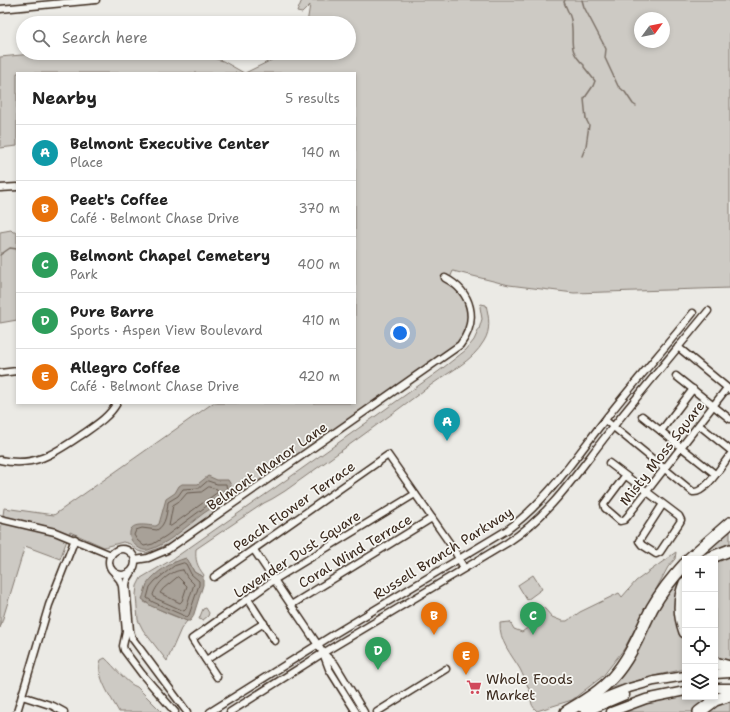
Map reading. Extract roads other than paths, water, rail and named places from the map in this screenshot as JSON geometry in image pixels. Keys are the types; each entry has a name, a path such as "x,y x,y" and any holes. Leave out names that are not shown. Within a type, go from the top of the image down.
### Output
{"highway":[{"path":"692,556 730,523"},
{"path":"715,556 730,550"},
{"path":"567,712 602,688 622,666 653,607 682,568"},
{"path":"682,589 679,606 680,618 684,628"},
{"path":"718,665 730,667"},
{"path":"699,712 715,700 730,695"}],"main road":[{"path":"718,674 730,673"},
{"path":"567,712 629,688 654,681 682,676"},
{"path":"585,712 654,681"},
{"path":"718,688 730,688"},
{"path":"611,712 646,700 682,692"}],"street":[{"path":"0,9 96,0"},
{"path":"0,188 16,187"},
{"name":"Belmont Manor Lane","path":"135,560 148,558 167,550 460,345 468,332 470,325 471,318 469,304 458,286 445,278"},
{"name":"Russell Branch Parkway","path":"230,712 323,653 520,535 539,518 558,497 708,311"},
{"name":"Russell Branch Parkway","path":"210,712 318,644 507,530 522,519 549,492 605,420 693,313"},
{"path":"678,347 729,389"},
{"path":"0,373 16,371"},
{"path":"676,376 730,419"},
{"path":"661,431 693,389"},
{"name":"Misty Moss Square","path":"625,476 604,504 605,508 618,520 622,521 647,492 713,406 729,389"},
{"path":"0,460 18,463 28,462 58,452 102,420 116,404"},
{"path":"642,416 715,474"},
{"path":"605,420 664,469 696,493 704,489 730,455"},
{"path":"698,425 730,450"},
{"name":"Peach Flower Terrace","path":"214,577 388,455 415,494"},
{"path":"609,463 625,476 664,504 679,516 681,520 660,552 656,554 642,545 639,541 664,504"},
{"path":"415,494 464,568"},
{"name":"Lavender Dust Square","path":"217,677 192,639 274,580 415,494"},
{"name":"Coral Wind Terrace","path":"291,604 432,518"},
{"path":"0,519 55,532 75,539 111,556"},
{"path":"17,712 49,605 75,539"},
{"path":"175,712 142,674 124,650 123,646 126,632 122,586 120,580 110,567 109,563 111,556 117,550 126,550 131,552 135,560 134,567 126,585 132,638 187,712"},
{"path":"254,550 318,644 329,668 356,712"},
{"path":"115,574 123,576 132,572"},
{"path":"248,599 276,641"},
{"path":"206,660 264,623"},
{"path":"323,653 335,664 364,712"},
{"path":"378,712 446,669"},
{"path":"22,696 53,706 64,712"}],"water":[{"path":"208,476 217,480 228,480 231,485 231,493 163,544 148,550 142,550 134,544 130,536 130,531 132,528 139,525 156,526 159,524 166,499 175,493 179,486 182,484 198,484"},
{"path":"186,558 194,572 203,577 203,585 193,617 190,621 151,606 142,599 147,584 154,575 175,562"}],"waterway":[{"path":"565,0 564,2 571,20 573,49 578,59 595,81 584,99 586,119 589,125 586,146 582,156"},
{"path":"582,0 584,7 606,49 605,58 618,86 636,106"},
{"path":"0,255 10,248 16,249"}],"place":[{"name":"Belmont Executive Center","path":"447,441"},
{"name":"Peet's Coffee","path":"434,635"},
{"name":"Belmont Chapel Cemetery","path":"533,635"},
{"name":"Pure Barre","path":"378,670"},
{"name":"Allegro Coffee","path":"466,675"},
{"name":"Whole Foods Market","path":"474,687"}]}
